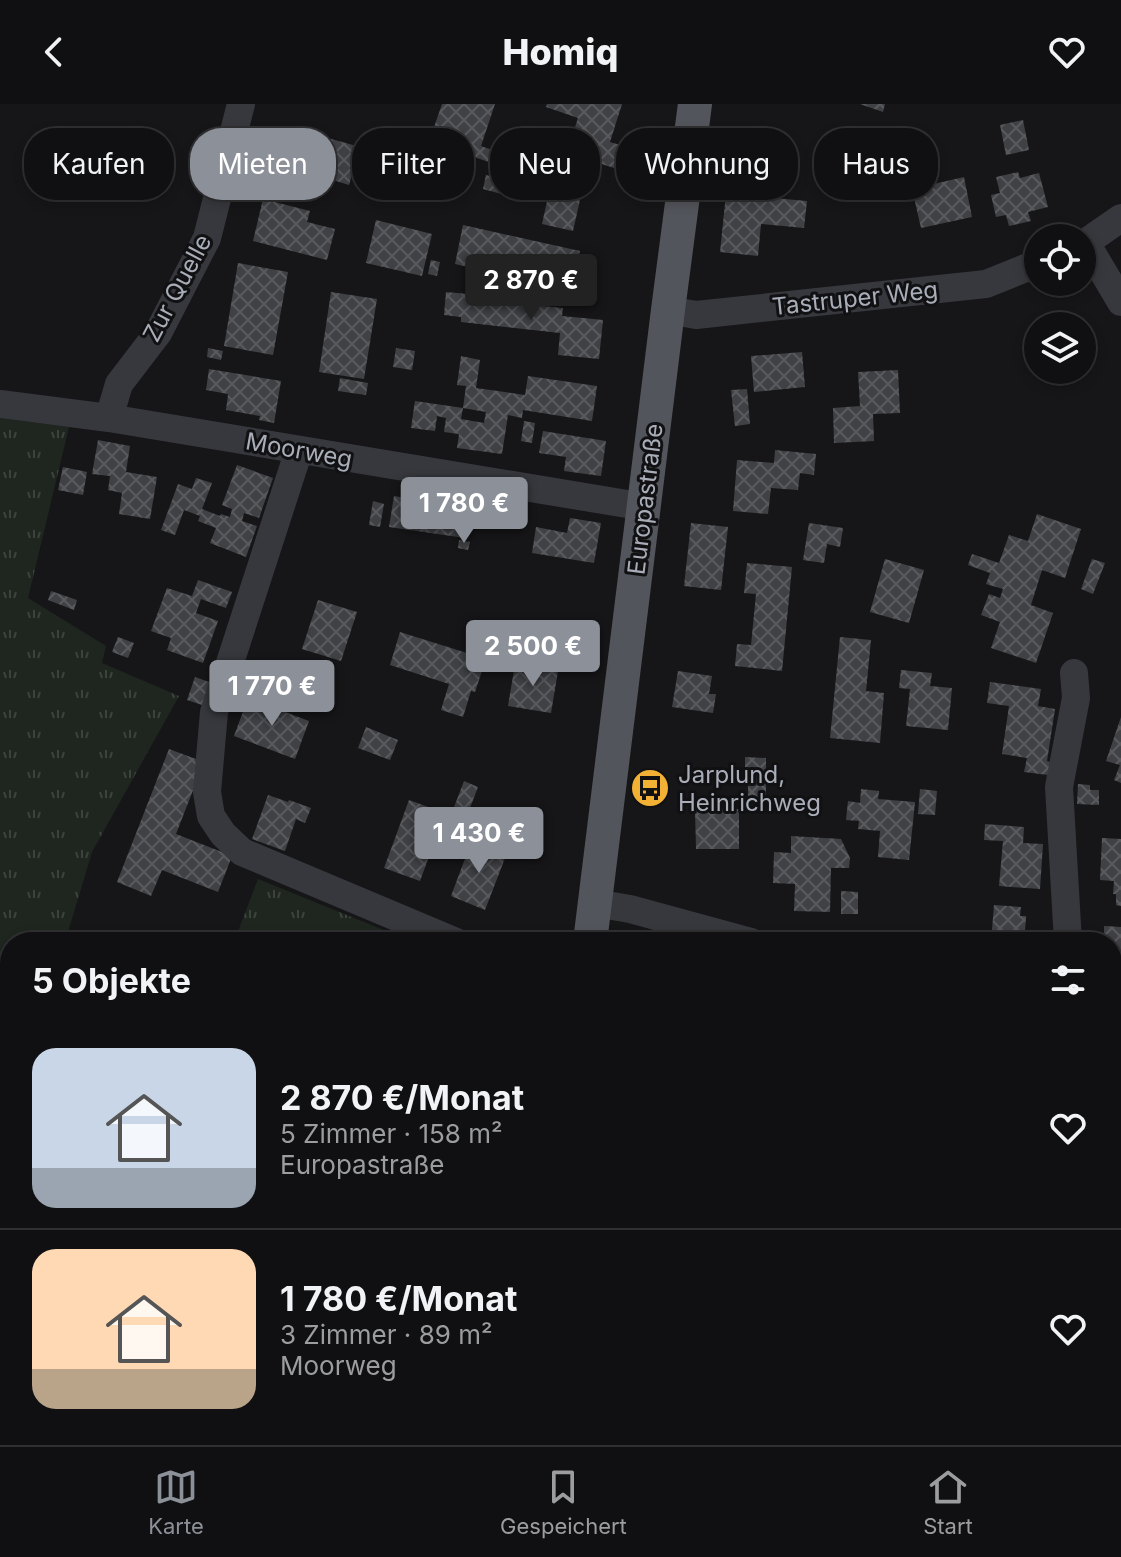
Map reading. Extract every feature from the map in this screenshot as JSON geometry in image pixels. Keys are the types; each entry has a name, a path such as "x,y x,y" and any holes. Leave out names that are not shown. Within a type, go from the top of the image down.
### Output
{"main road":[{"name":"Europastraße","path":"591,932 695,104"}],"street":[{"name":"Zur Quelle","path":"109,418 119,384 158,333 207,238 241,104"},
{"path":"1096,236 1121,218"},
{"path":"1096,263 1121,302"},
{"name":"Tastruper Weg","path":"668,310 696,315 986,284 1024,269"},
{"name":"Moorweg","path":"0,404 109,418 645,507"},
{"path":"299,450 214,712 207,792 211,816 223,834 242,852 432,932"},
{"path":"1067,932 1059,787 1076,698 1074,673"},
{"path":"595,903 630,909 714,932"}],"green space":[{"path":"0,418 69,427 28,598 106,646 102,663 179,696 92,852 68,932 0,932"},
{"path":"258,879 388,932 238,932"}],"building":[{"path":"442,104 495,104 481,146 490,149 490,162 474,157 474,128 434,128"},
{"path":"547,104 622,104 610,142 616,144 616,169 600,164 600,128 575,128 578,118 546,107"},
{"path":"860,104 885,104 883,112"},
{"path":"1023,120 1029,150 1006,155 1000,125"},
{"path":"336,140 352,145 349,185 336,181"},
{"path":"1018,172 1020,178 1039,173 1048,207 1028,212 1031,221 1009,226 1006,215 996,217 991,195 1000,193 996,177"},
{"path":"486,175 490,176 490,191 483,189"},
{"path":"964,177 972,217 921,228 915,200 938,200 938,183"},
{"path":"263,200 310,211 307,222 335,229 327,260 253,241"},
{"path":"547,200 580,200 573,231 542,224"},
{"path":"725,200 807,201 804,228 761,224 758,256 720,252"},
{"path":"376,220 432,234 422,276 366,263"},
{"path":"463,225 580,251 571,290 455,264"},
{"path":"431,260 440,262 437,276 428,274"},
{"path":"238,263 288,272 273,355 224,346"},
{"path":"331,292 377,299 364,379 319,372"},
{"path":"446,292 479,295 479,300 563,308 562,316 603,320 599,359 558,355 560,333 461,322 461,317 444,315"},
{"path":"208,348 223,351 221,360 207,357"},
{"path":"396,348 415,351 412,370 393,367"},
{"path":"802,352 805,387 754,392 751,356"},
{"path":"461,356 480,360 476,388 525,395 528,376 597,386 592,421 523,410 522,418 508,415 502,454 457,448 459,434 444,432 446,418 437,416 435,431 411,428 415,401 463,408 466,386 457,385","holes":["463,408 486,412 484,423 461,419"]},
{"path":"209,369 281,381 274,423 259,420 260,416 226,410 228,394 206,390"},
{"path":"898,370 900,413 873,414 874,441 834,443 833,408 860,406 858,372"},
{"path":"340,378 368,383 366,395 338,391"},
{"path":"747,389 750,424 735,426 731,390"},
{"path":"524,421 535,423 532,443 521,441"},
{"path":"543,431 606,441 601,476 564,471 566,457 539,453"},
{"path":"98,440 130,446 126,472 157,477 150,519 119,514 122,493 108,490 110,476 92,474"},
{"path":"775,450 816,454 814,475 800,473 798,490 771,488 768,514 733,511 737,460 774,463"},
{"path":"237,465 273,478 259,518 244,513 242,521 257,526 246,557 210,543 216,528 198,521 200,516 184,510 175,535 161,530 178,484 192,489 196,478 212,483 202,509 230,517 232,509 222,505"},
{"path":"63,467 87,472 83,495 58,490"},
{"path":"445,495 466,498 464,507 469,508 465,538 389,527 394,496 443,504"},
{"path":"373,501 384,504 380,527 369,525"},
{"path":"1037,514 1081,529 1065,578 1042,570 1031,605 1053,613 1036,663 991,648 1000,622 981,615 989,594 1000,598 1003,589 986,584 990,573 968,565 972,554 999,563 1009,535 1028,541"},
{"path":"570,518 601,523 594,563 532,553 536,527 567,533"},
{"path":"691,523 728,527 721,590 684,586"},
{"path":"809,523 843,528 840,547 827,544 824,563 803,560"},
{"path":"459,540 470,542 468,550 458,548"},
{"path":"885,559 924,570 909,623 870,612"},
{"path":"1092,559 1105,563 1093,594 1081,589"},
{"path":"747,563 792,567 782,671 735,666 737,644 751,645 756,594 744,593"},
{"path":"198,580 232,592 226,608 201,599 196,613 218,621 203,663 167,650 171,638 151,631 167,588 192,596"},
{"path":"51,591 77,600 74,610 48,600"},
{"path":"318,600 357,612 341,661 302,649"},
{"path":"400,632 486,659 463,717 441,710 449,684 390,665"},
{"path":"118,637 134,643 128,658 112,652"},
{"path":"840,637 871,640 866,691 884,693 880,743 830,738"},
{"path":"515,664 558,671 551,713 508,706"},
{"path":"901,670 932,673 930,686 952,688 948,730 906,726 910,689 899,688"},
{"path":"678,671 712,676 709,694 716,694 713,713 672,707"},
{"path":"195,677 212,683 205,706 187,700"},
{"path":"990,682 1041,689 1038,706 1055,709 1047,761 1050,762 1048,775 1024,772 1027,758 1002,754 1009,706 987,703"},
{"path":"248,698 309,721 295,759 234,736"},
{"path":"1121,717 1121,783 1114,780 1120,765 1106,761"},
{"path":"366,727 398,740 390,760 358,748"},
{"path":"169,749 204,762 176,834 232,856 218,892 162,870 151,896 117,882"},
{"path":"745,757 766,758 766,802 748,802"},
{"path":"464,781 478,787 465,821 451,815"},
{"path":"1078,784 1090,785 1090,790 1099,790 1099,805 1077,804"},
{"path":"861,789 879,791 878,799 915,802 909,860 878,857 880,831 858,829 859,821 846,820 848,801 860,803"},
{"path":"920,789 937,791 935,815 918,814"},
{"path":"268,795 311,808 305,823 296,819 285,851 252,839"},
{"path":"409,800 445,813 420,881 384,868"},
{"path":"739,809 739,849 696,849 695,810"},
{"path":"518,823 529,827 518,854 507,850"},
{"path":"985,824 1024,827 1023,843 1043,844 1040,889 999,886 1003,841 984,840"},
{"path":"791,836 841,839 850,858 849,868 831,868 830,912 794,911 795,884 773,883 774,852 791,853"},
{"path":"1102,838 1121,839 1121,906 1116,905 1114,881 1100,880"},
{"path":"472,840 507,853 485,910 451,896"},
{"path":"841,891 858,892 858,914 841,914"},
{"path":"994,905 1021,907 1020,916 1026,916 1025,931 1046,932 992,932"},
{"path":"1104,926 1121,927 1121,932 1104,932"}],"place":[{"name":"Jarplund, Heinrichweg","path":"650,788"}]}
